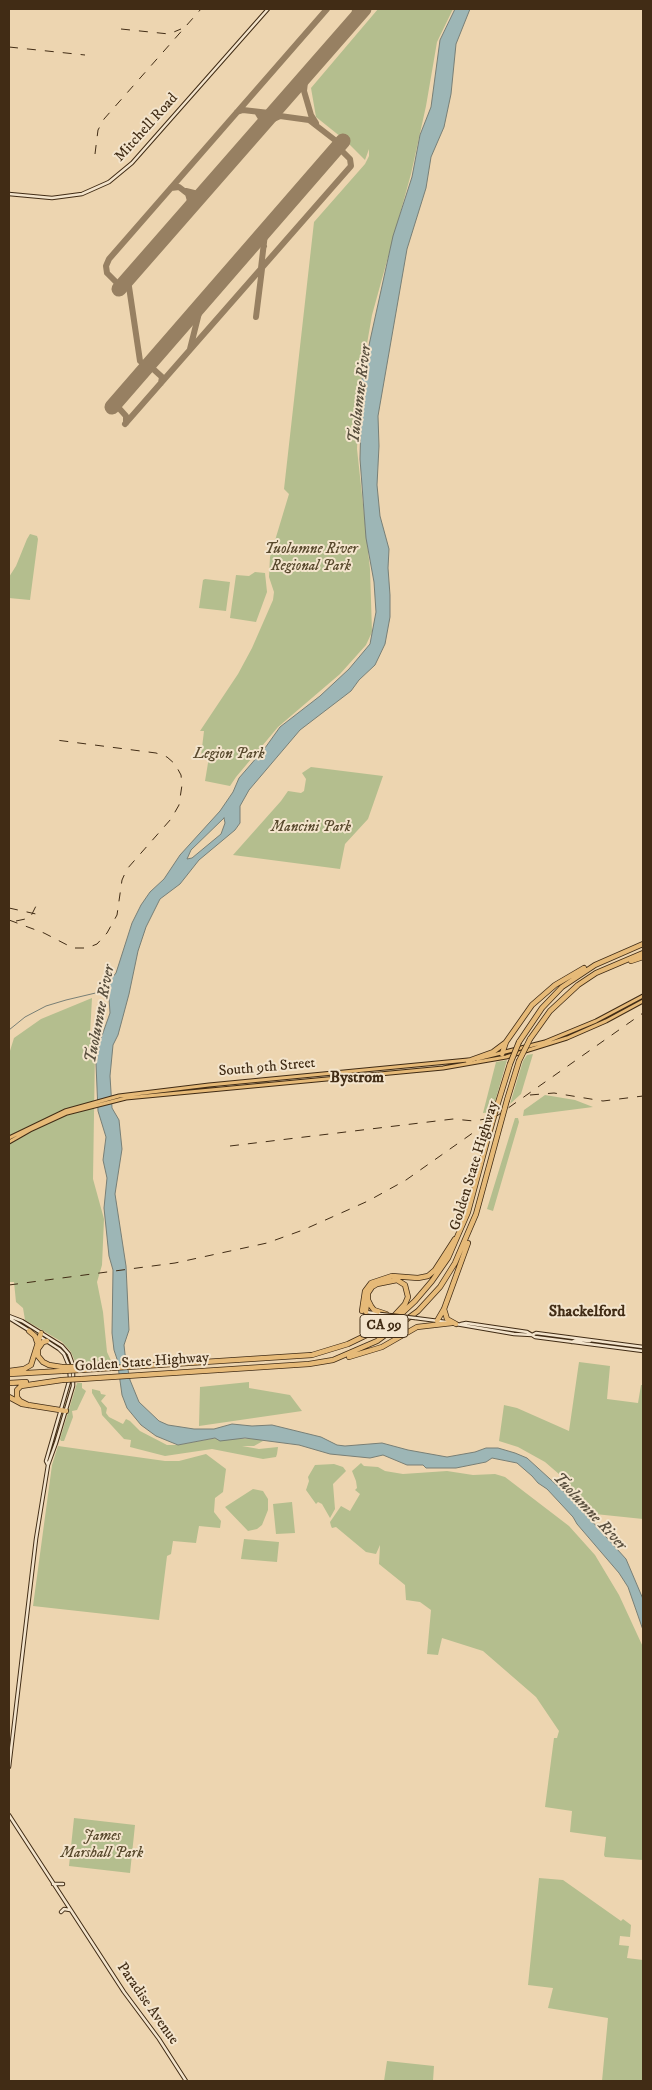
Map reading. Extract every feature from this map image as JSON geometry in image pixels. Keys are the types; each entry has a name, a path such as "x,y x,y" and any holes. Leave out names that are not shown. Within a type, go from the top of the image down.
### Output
{"highway":[{"name":"Golden State Highway","path":"9,1372 172,1365 312,1355 348,1344 386,1325 408,1307 432,1281 448,1258 459,1234 510,1064 519,1042 542,1008 562,987 588,969 643,944"},
{"name":"Golden State Highway","path":"9,1383 296,1366 332,1360 377,1341 418,1311 440,1287 464,1246 476,1214 507,1100 520,1061 530,1039 544,1018 563,997 590,976 643,953"},
{"path":"468,1060 488,1054 506,1042 526,1011 548,990 592,963 613,956"},
{"path":"610,967 643,957"},
{"path":"504,1056 506,1042"},
{"path":"437,1321 444,1309 469,1240 476,1214"},
{"path":"364,1312 365,1291 371,1283 392,1276 418,1278 428,1276 435,1270 459,1234"},
{"path":"364,1312 372,1287 388,1280 399,1281 407,1288 408,1297 406,1302 386,1325"},
{"path":"368,1297 370,1306 374,1310 388,1315"},
{"path":"444,1309 447,1319 456,1324"},
{"path":"332,1360 382,1347 417,1327 456,1324"},
{"path":"29,1331 36,1339 38,1356 43,1362 49,1366 62,1369"},
{"path":"9,1372 30,1367 33,1363 40,1335"},
{"path":"37,1348 47,1341"},
{"path":"28,1405 17,1397 20,1387 62,1380"},
{"path":"9,1397 18,1403 64,1411"}],"main road":[{"name":"Mitchell Road","path":"9,194 52,198 82,194 109,182 137,158 268,9"},
{"name":"South 9th Street","path":"9,1140 41,1121 106,1098 139,1093 504,1056 620,1012 643,996"},
{"name":"South 9th Street","path":"9,1140 80,1109 115,1100 146,1095 443,1068 504,1056 555,1043 643,1001"},
{"path":"545,1042 555,1043"},
{"path":"364,1312 380,1313"},
{"path":"388,1315 643,1351"},
{"path":"9,1317 12,1316 59,1349 69,1366 70,1381 64,1411"},
{"path":"9,1317 29,1331 62,1346 69,1354 73,1365 74,1381 46,1461 48,1465 36,1539 9,1767"},
{"path":"532,1335 536,1333 643,1347"},
{"path":"572,1342 576,1340 594,1340"},
{"name":"Paradise Avenue","path":"9,1815 70,1910 186,2081"},
{"path":"53,1884 64,1884"},
{"path":"60,1912 64,1909 70,1910"}],"green space":[{"name":"Tuolumne River Regional Park","path":"378,9 453,9 437,42 426,106 411,174 372,315 360,384 357,449 370,569 372,632 366,645 340,674 278,727 230,786 205,781 209,757 201,756 204,731 200,731 238,674 252,648 273,600 274,592 269,577 270,557 289,494 284,489 314,222 365,164 369,156 369,149 365,160 346,141 316,117 311,88"},
{"path":"30,534 37,536 38,539 30,600 9,598 9,577"},
{"path":"255,572 265,573 267,592 256,622 230,618 236,575 249,576"},
{"path":"203,580 230,582 226,611 199,608"},
{"name":"Mancini Park","path":"311,767 383,776 368,819 345,844 340,869 233,855 288,791 301,793 304,791 306,779 302,773"},
{"path":"92,998 90,1034 95,1050 93,1179 104,1219 102,1265 97,1282 103,1312 107,1352 113,1365 76,1364 71,1352 62,1342 25,1320 23,1308 16,1302 14,1282 9,1282 9,1054 14,1038 41,1019"},
{"path":"533,1054 521,1094 510,1104 523,1061 527,1055"},
{"path":"507,1060 492,1112 483,1113 496,1062"},
{"path":"545,1095 575,1100 593,1107 523,1116 524,1110"},
{"path":"515,1118 518,1118 519,1122 493,1211 487,1209"},
{"path":"579,1362 610,1366 607,1399 638,1403 641,1385 643,1385 643,1519 595,1514 567,1481 545,1462 518,1447 499,1441 504,1405 517,1408 569,1431"},
{"path":"249,1382 249,1388 290,1395 302,1411 199,1426 200,1387"},
{"path":"77,1383 82,1383 82,1388 86,1391 77,1410 72,1411 73,1417 64,1441 61,1441 60,1439"},
{"path":"92,1389 106,1395 101,1401 107,1408 106,1413 109,1417 123,1424 126,1419 140,1431 167,1445 178,1445 216,1438 258,1439 263,1441 254,1446 242,1446 259,1449 278,1447 276,1457 263,1459 212,1449 165,1456 130,1447 131,1440 124,1439 102,1415 101,1408 92,1393"},
{"path":"58,1446 165,1461 179,1461 206,1454 226,1469 223,1492 215,1498 214,1512 221,1521 220,1528 199,1526 196,1543 173,1541 171,1554 167,1556 159,1620 33,1606 52,1465"},
{"path":"361,1463 364,1466 378,1467 385,1471 403,1474 447,1471 473,1475 495,1474 505,1477 569,1526 595,1555 619,1595 643,1647 643,1860 605,1857 606,1837 570,1832 572,1811 545,1807 554,1738 557,1738 559,1731 536,1697 483,1651 442,1638 438,1655 427,1654 431,1610 420,1602 406,1600 405,1585 379,1564 380,1545 376,1554 366,1552 336,1527 332,1528 330,1522 341,1506 350,1511 360,1494 355,1490 357,1488 356,1481 352,1471"},
{"path":"334,1464 343,1467 346,1471 333,1484 335,1509 330,1518 322,1504 318,1502 316,1504 306,1490 309,1481 308,1477 315,1465"},
{"path":"253,1489 263,1491 268,1499 268,1510 262,1525 257,1529 248,1531 225,1507"},
{"path":"292,1502 295,1533 276,1534 273,1504"},
{"path":"244,1539 279,1542 277,1562 241,1559"},
{"name":"James Marshall Park","path":"74,1818 135,1825 130,1873 69,1866"},
{"path":"539,1878 563,1880 621,1921 623,1919 631,1925 630,1937 620,1936 619,1945 629,1946 627,1958 643,1960 643,2081 602,2081 608,2018 548,2008 553,1988 528,1985"},
{"path":"387,2061 434,2066 433,2081 384,2081"}],"water":[{"path":"455,9 470,9 456,44 451,94 444,127 431,157 426,188 407,249 378,416 377,485 380,516 389,549 390,617 385,644 375,665 359,680 351,691 300,730 249,790 240,806 240,823 235,830 199,860 180,884 160,899 146,927 138,951 118,1035 113,1045 110,1076 112,1108 119,1120 122,1149 115,1194 126,1266 129,1330 124,1345 125,1354 130,1380 139,1402 159,1421 168,1425 194,1429 214,1429 232,1424 272,1425 321,1437 337,1445 382,1443 447,1457 486,1448 498,1448 527,1458 572,1499 626,1559 643,1599 643,1630 628,1587 619,1573 573,1517 547,1489 517,1463 492,1458 486,1462 456,1468 426,1468 423,1465 407,1465 383,1455 370,1458 330,1454 299,1445 245,1438 220,1441 215,1438 178,1445 156,1436 141,1425 127,1408 122,1395 114,1350 112,1333 113,1270 109,1256 104,1208 107,1178 103,1160 106,1137 98,1111 96,1064 99,1044 110,1013 108,983 116,973 132,923 150,892 164,879 180,855 220,811 233,792 239,778 280,727 320,696 349,669 370,644 376,612 374,582 366,538 360,459 362,377 393,236 412,177 420,135 431,107 440,40","holes":["224,818 225,823 221,834 192,858 187,859 191,850"]}],"waterway":[{"name":"Tuolumne River","path":"9,1030 25,1017 46,1006 104,991 109,992"}],"taxiway":[{"path":"121,287 107,273 106,266 109,259 327,9"},
{"path":"354,20 355,9"},
{"path":"309,73 304,91 311,115 316,123"},
{"path":"237,112 243,110 269,113 279,107"},
{"path":"257,112 262,120 260,128"},
{"path":"265,123 280,116 309,120 340,144"},
{"path":"125,424 351,166 350,159 338,147"},
{"path":"171,188 179,187 188,194 190,201 187,211"},
{"path":"186,191 198,194 206,190"},
{"path":"261,268 265,234 268,227"},
{"path":"254,243 261,241 264,246"},
{"path":"256,317 262,269"},
{"path":"128,280 140,361 145,365 151,361 151,367 162,377 161,383"},
{"path":"190,349 201,305"},
{"path":"118,399 117,406 126,416 126,423"}],"runway":[{"path":"119,289 364,9"},
{"path":"112,407 343,141"}],"railway":[{"path":"95,154 98,130 104,119 201,9"},
{"path":"121,29 169,34 181,29"},
{"path":"9,47 85,55"},
{"path":"9,920 44,933 73,948 87,948 97,944 107,933 117,915 122,880 127,869 171,819 179,805 182,785 181,775 175,764 167,757 156,753 56,740"},
{"path":"16,921 30,918 36,906"},
{"path":"9,908 36,914"},
{"path":"9,1285 175,1263 267,1243 303,1230 368,1201 406,1180 643,1013"},
{"path":"530,1095 554,1093 603,1101 643,1096"},
{"path":"230,1146 453,1119 474,1121 491,1118"}],"district":[{"name":"Bystrom","path":"357,1079"},
{"name":"Shackelford","path":"587,1313"}],"park label":[{"name":"Legion Park","path":"229,755"}]}
